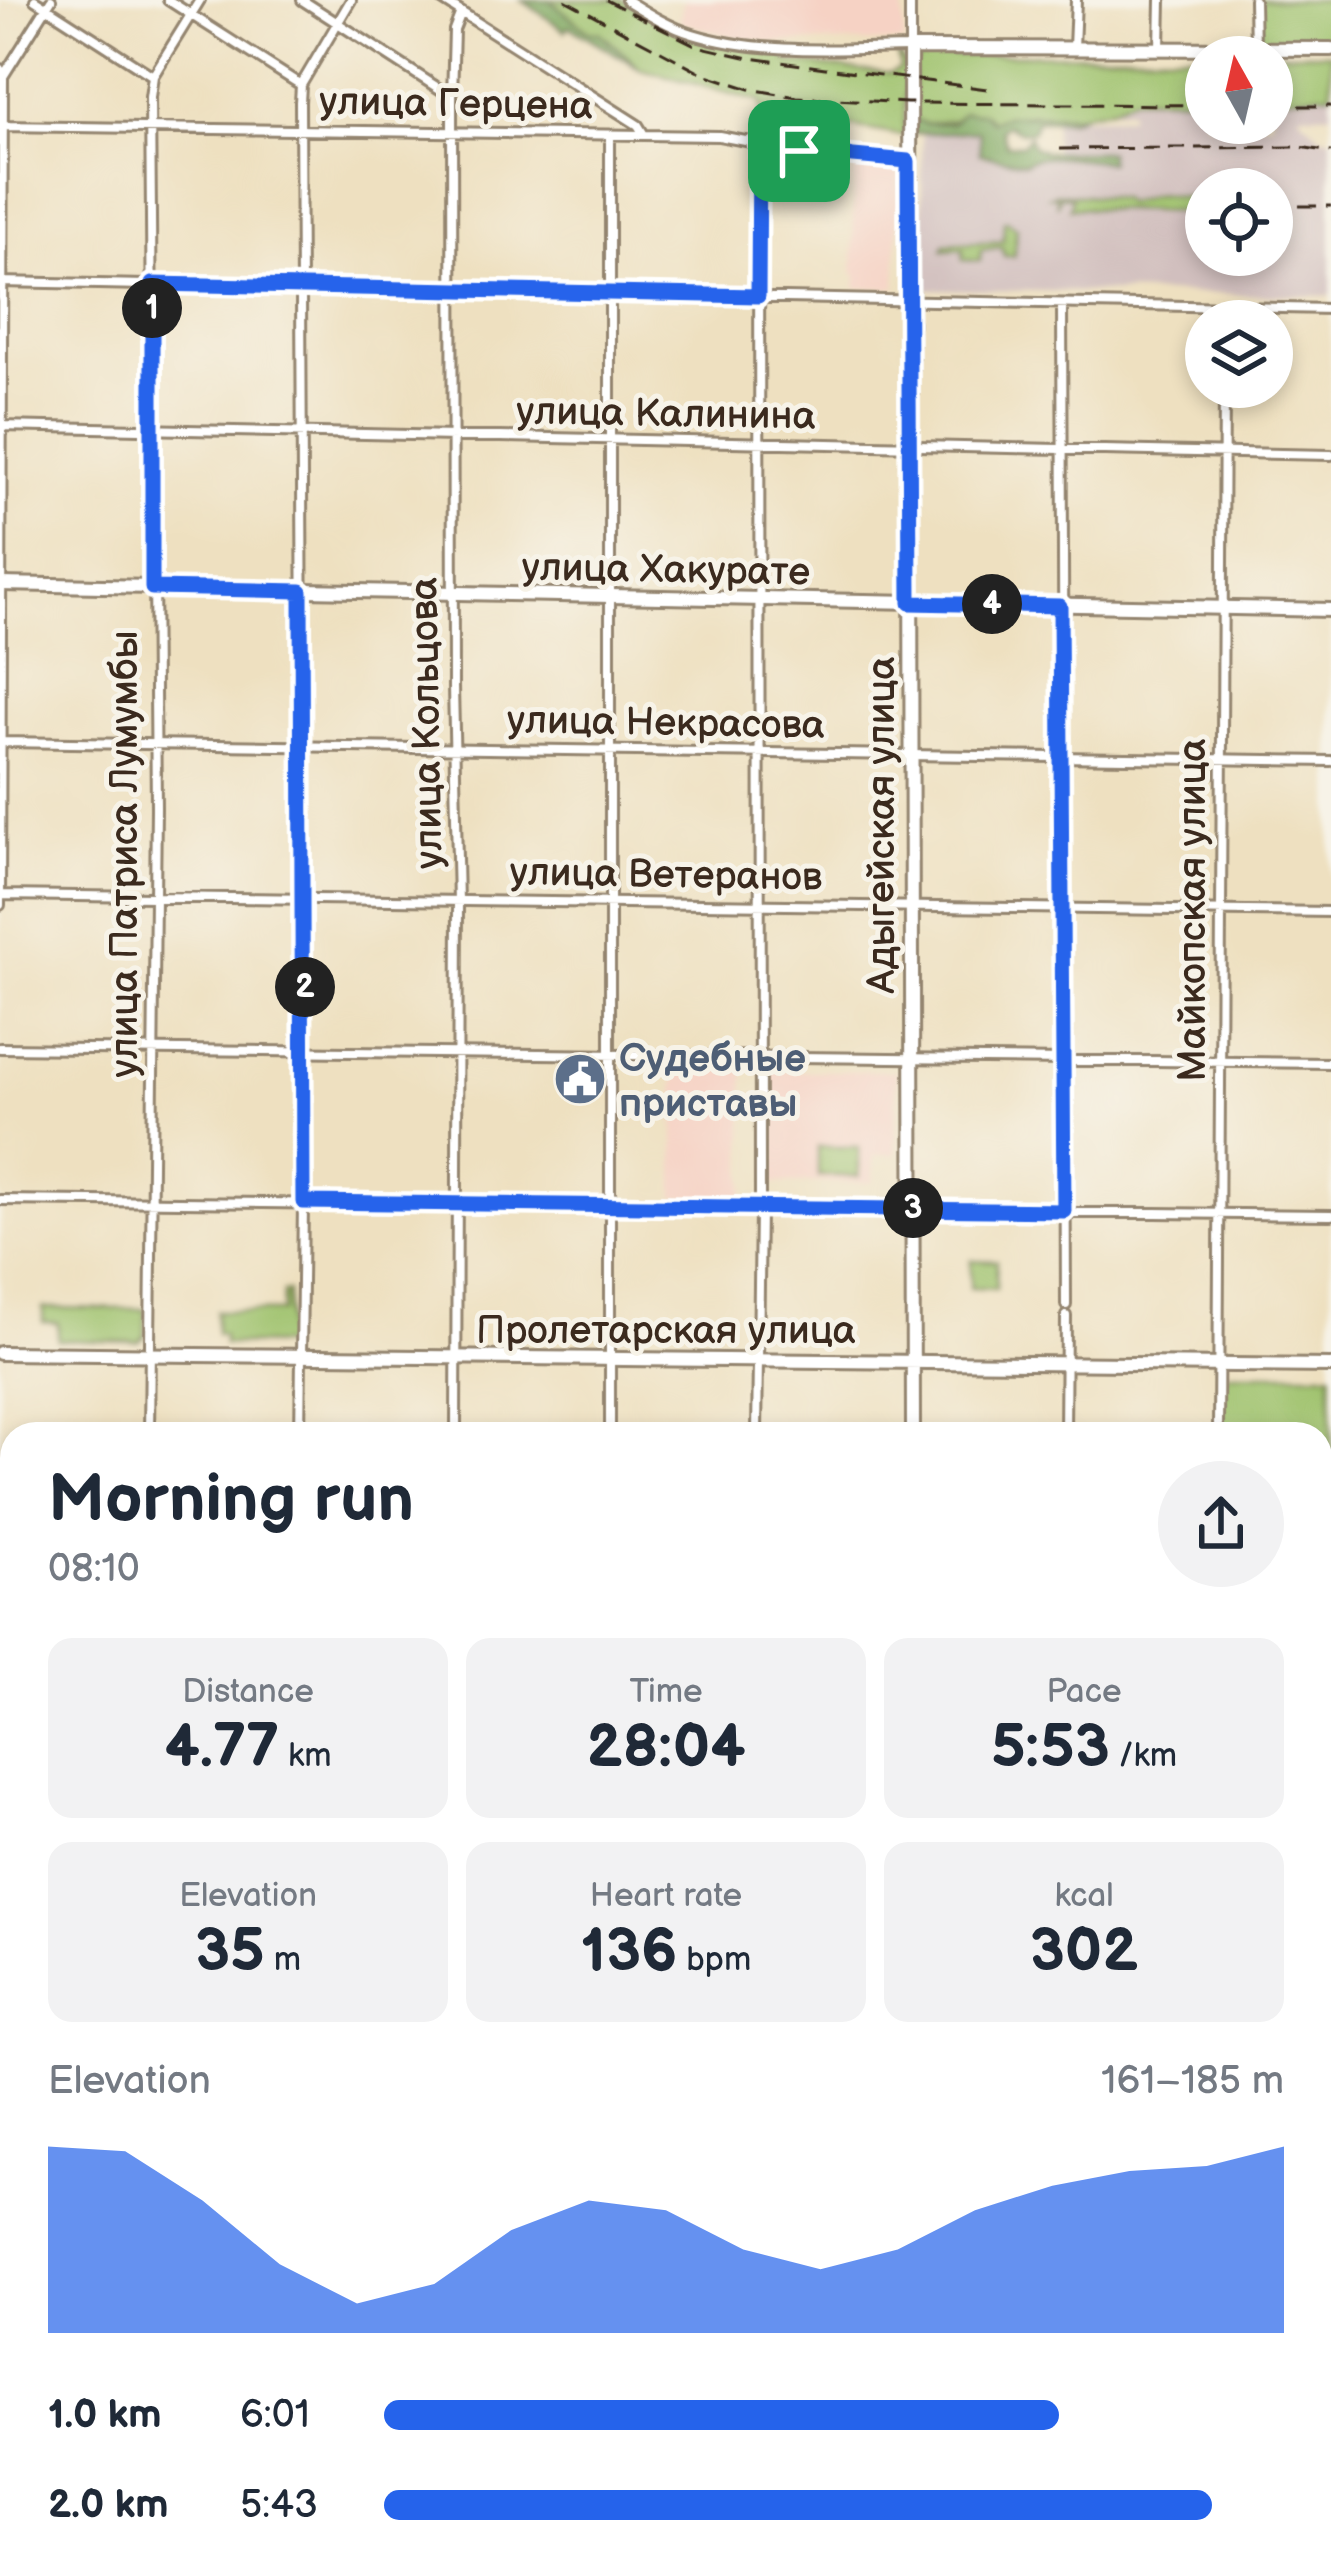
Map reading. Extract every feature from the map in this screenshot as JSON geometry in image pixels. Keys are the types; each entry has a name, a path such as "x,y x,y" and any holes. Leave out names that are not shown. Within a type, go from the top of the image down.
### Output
{"main road":[{"path":"910,48 1185,49"},
{"name":"Адыгейская улица","path":"910,48 913,1422"},
{"path":"1293,49 1331,49"},
{"name":"улица Хакурате","path":"1,584 1331,610"},
{"name":"Пролетарская улица","path":"0,1353 1331,1366"}],"street":[{"path":"34,0 49,4 153,76"},
{"path":"168,0 301,86"},
{"name":"улица Патриса Лумумбы","path":"149,1422 156,745 151,129 153,76 200,0"},
{"path":"302,0 452,97"},
{"path":"300,1422 305,1052 299,129 301,86 351,0"},
{"path":"442,0 638,125 644,134"},
{"path":"626,0 690,34 730,43 910,48"},
{"name":"Адыгейская улица","path":"910,0 910,48"},
{"path":"1074,49 1076,0"},
{"path":"1160,49 1161,0"},
{"path":"1254,0 1255,36"},
{"path":"0,905 2,73 49,4"},
{"name":"улица Кольцова","path":"456,1422 452,97 454,30 460,12"},
{"name":"улица Герцена","path":"1,126 719,136 799,151 908,161"},
{"path":"610,136 610,1422"},
{"path":"757,1422 759,142"},
{"path":"2,282 1185,306"},
{"path":"1062,304 1065,1422"},
{"path":"1293,308 1331,309"},
{"name":"Майкопская улица","path":"1218,1422 1224,408"},
{"name":"улица Калинина","path":"1,426 1331,454"},
{"name":"улица Некрасова","path":"0,742 1331,760"},
{"name":"улица Ветеранов","path":"0,895 1331,912"},
{"path":"0,1048 1331,1063"},
{"path":"0,1200 1331,1215"}],"shaded area":[{"path":"684,0 903,0 904,43 737,38 679,22"},
{"path":"1331,93 1331,113 1297,113 1320,135 1331,138 1331,296 922,289 922,131 983,129 983,157 1054,157 1054,118 1129,117 1130,110 1107,109 1134,97 1185,98 1185,144 1293,144 1293,96"},
{"path":"769,114 828,124 823,146 765,138"},
{"path":"854,160 899,164 896,288 856,288"},
{"path":"675,1070 744,1070 744,1197 675,1197"},
{"path":"770,1071 896,1071 896,1154 874,1155 873,1182 770,1183"}],"green space":[{"path":"522,0 549,0 588,31 600,33 641,69 569,26 565,31"},
{"path":"549,0 621,0 689,36 783,49 787,62 890,74 900,69 898,53 906,65 904,136 761,111 761,102 641,69 600,33 588,31"},
{"path":"1257,0 1331,0 1331,43 1312,36 1305,43 1293,36 1260,36"},
{"path":"1293,53 1331,53 1331,93 1293,96"},
{"path":"1185,54 1185,98 1134,97 1076,115 1031,114 991,121 983,116 925,124 914,119 913,67 922,55"},
{"path":"963,112 983,113 991,121 1009,115 1081,116 1037,120 1033,131 1021,132 1007,125 1001,129 1006,144 1022,145 1029,136 1033,147 1045,152 1108,152 1109,162 1053,157 1025,163 980,154 979,131 912,134 914,119 925,124 952,123"},
{"path":"1055,193 1121,198 1124,203 1156,194 1185,197 1185,212 1070,208 1072,197 1060,196 1057,206 1057,196 1050,196"},
{"path":"1007,220 1017,228 1014,256 1004,256 1002,247 981,250 980,261 963,260 963,249 943,250 945,244 1003,241"},
{"path":"818,1147 859,1147 859,1176 818,1176"},
{"path":"971,1260 997,1261 996,1289 970,1288"},
{"path":"283,1292 288,1292 287,1345 223,1344 223,1335 216,1334 216,1311 282,1312"},
{"path":"43,1308 146,1309 145,1336 138,1342 58,1340 58,1323 43,1322"},
{"path":"1228,1373 1331,1373 1331,1422 1221,1422 1222,1378"}],"railway":[{"path":"565,0 704,74 797,97 907,103 1185,105"},
{"path":"606,0 697,46 749,58 987,89"},
{"path":"1293,106 1331,106"},
{"path":"1060,149 1300,147 1331,152"},
{"path":"1293,206 1331,206"}],"place":[{"name":"Судебные приставы","path":"580,1079"}],"route":[{"path":"759,142 799,151 908,161 910,603 1060,606 1064,1211 303,1202 301,591 152,588 152,284 758,296 759,142"}]}
